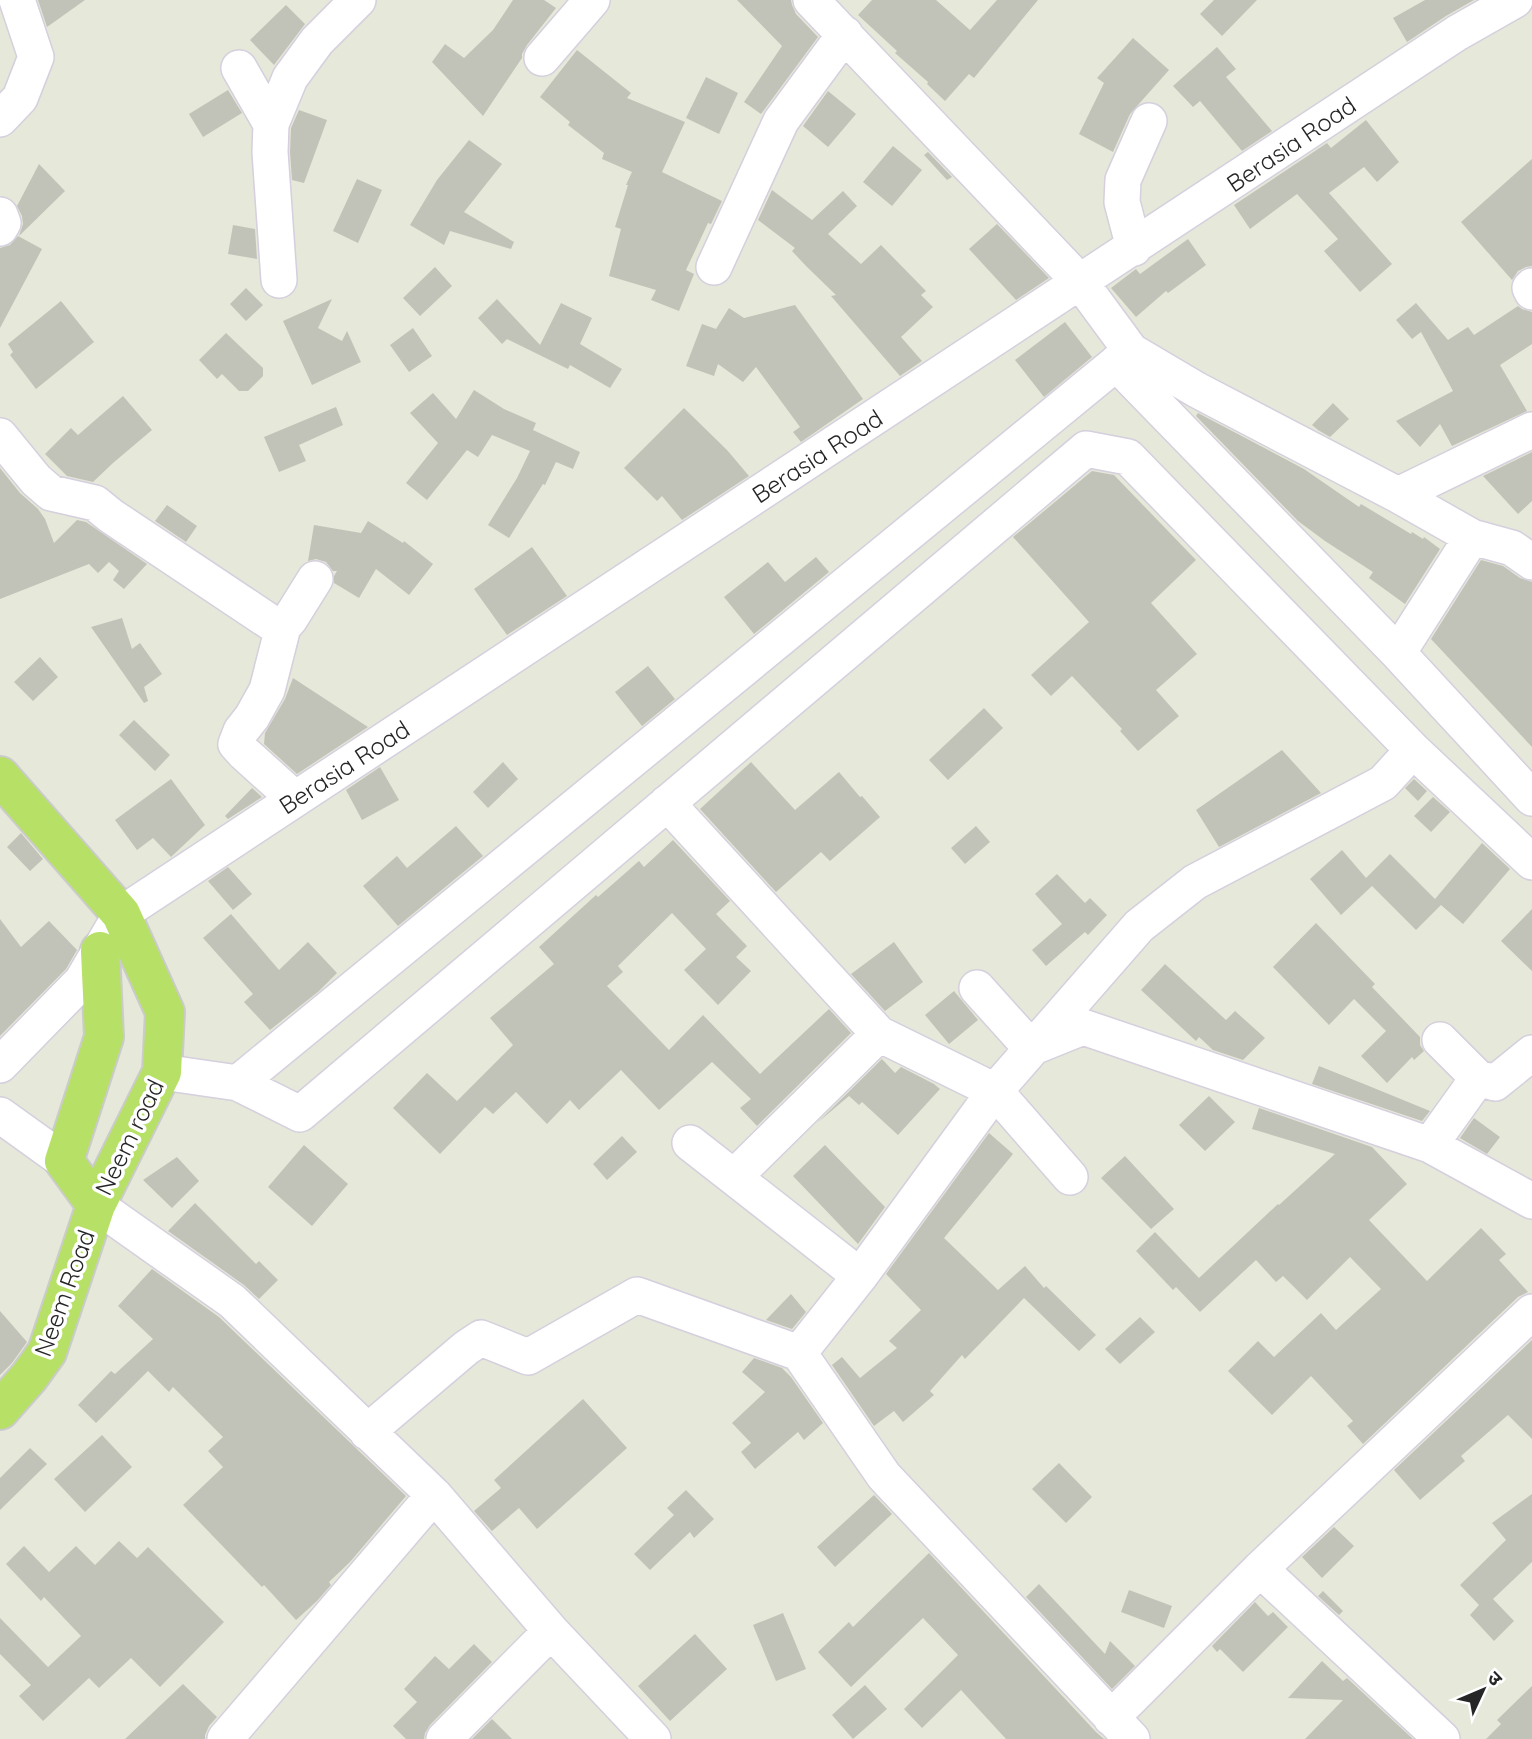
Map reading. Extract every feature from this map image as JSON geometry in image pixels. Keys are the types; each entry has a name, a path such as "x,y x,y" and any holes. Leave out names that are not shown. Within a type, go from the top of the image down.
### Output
{"main road":[{"name":"Neem road","path":"0,776 121,914 165,1012 162,1072 96,1205 64,1161"},
{"path":"64,1161 104,1037 100,951"},
{"name":"Neem Road","path":"0,1410 47,1352 96,1205"}],"street":[{"path":"0,119 20,98 36,57 16,0"},
{"path":"279,280 270,152 271,124 290,78 317,41 358,0"},
{"path":"811,0 1081,283 1123,357 1532,798"},
{"name":"Berasia Road","path":"121,914 1135,247 1456,17 1515,0"},
{"path":"542,58 588,1"},
{"path":"714,267 781,121 845,34"},
{"path":"239,68 271,124"},
{"path":"1135,247 1122,202 1123,180 1149,121"},
{"path":"0,215 4,223 0,228"},
{"path":"1532,286 1532,292"},
{"path":"1123,357 1197,390 1398,495 1472,537 1513,548 1532,562"},
{"path":"238,1083 1123,357"},
{"path":"1398,495 1532,430"},
{"path":"0,436 36,480 51,493 95,503 282,627"},
{"path":"162,1072 238,1083 300,1114 1086,449 1128,457 1413,750 1532,862"},
{"path":"1398,653 1472,537"},
{"path":"295,799 236,744 241,731 253,717 267,690 282,627 290,620 315,579"},
{"path":"799,1353 860,1276 995,1091 1139,926 1195,882 1383,783 1413,750"},
{"path":"667,803 879,1034 995,1091 1070,1177"},
{"path":"0,1065 82,981 121,914"},
{"path":"977,988 1031,1048"},
{"path":"1031,1048 1083,1027 1430,1145 1532,1201"},
{"path":"734,1177 879,1034"},
{"path":"1440,1040 1478,1078 1494,1083 1532,1053"},
{"path":"1430,1145 1478,1078"},
{"path":"0,1115 64,1161"},
{"path":"690,1143 860,1276"},
{"path":"96,1205 232,1301 434,1495 551,1631 653,1739"},
{"path":"367,1432 481,1338 527,1357 637,1295 799,1353 884,1476 1121,1728 1260,1569 1532,1312"},
{"path":"225,1739 434,1495"},
{"path":"1260,1569 1442,1739"},
{"path":"444,1739 551,1631"}],"building":[{"path":"38,0 85,0 47,27"},
{"path":"513,0 544,0 556,8 527,45 522,58 483,116 432,62 445,44 464,58 493,30"},
{"path":"737,0 791,0 796,14 818,37 761,114 744,102 782,46"},
{"path":"872,0 936,0 970,30 997,0 1038,0 974,78 969,74 945,101 858,15"},
{"path":"1214,0 1257,0 1222,36 1200,14"},
{"path":"1425,0 1474,0 1407,42 1393,18"},
{"path":"286,5 305,24 274,65 250,40"},
{"path":"1133,38 1169,70 1130,114 1113,152 1079,134 1104,83 1097,78"},
{"path":"1217,47 1236,69 1226,77 1272,131 1242,151 1200,101 1193,107 1173,86"},
{"path":"577,50 631,93 627,98 685,122 662,172 722,201 711,224 708,223 686,270 694,274 679,311 651,300 656,290 609,276 621,229 615,227 632,172 602,159 604,153 568,125 570,122 540,97"},
{"path":"706,77 738,93 719,134 686,118"},
{"path":"228,90 242,113 203,137 189,114"},
{"path":"828,91 856,114 828,147 803,126"},
{"path":"299,110 327,120 304,183 292,180 290,152 291,128"},
{"path":"1366,120 1399,162 1377,182 1364,167 1329,193 1392,264 1360,292 1324,251 1338,239 1297,194 1250,229 1234,205 1327,143 1331,148"},
{"path":"469,140 502,164 464,212 514,242 511,249 450,231 444,245 410,225 437,180"},
{"path":"893,146 922,170 892,206 863,182"},
{"path":"928,152 952,177 947,180 924,155"},
{"path":"1532,159 1532,266 1518,271 1512,280 1461,222"},
{"path":"39,164 65,191 19,236 23,224 17,206"},
{"path":"357,179 382,190 358,243 333,231"},
{"path":"772,190 812,220 843,191 857,206 828,234 861,264 881,245 926,291 921,295 933,307 901,337 922,361 900,376 831,296 836,295 792,251 795,248 758,220"},
{"path":"997,224 1049,278 1016,300 969,249"},
{"path":"233,225 255,229 257,259 228,254"},
{"path":"18,236 42,249 0,328 0,248 10,245"},
{"path":"1188,239 1206,265 1168,293 1166,291 1136,317 1111,288 1136,269 1140,274"},
{"path":"435,267 452,286 420,316 403,298"},
{"path":"246,288 263,305 246,321 230,304"},
{"path":"332,299 318,328 342,341 347,331 361,362 312,385 283,321"},
{"path":"497,299 540,345 561,303 592,318 580,344 622,369 610,388 570,365 568,369 507,339 502,344 478,318"},
{"path":"61,301 94,342 36,389 10,355 13,352 8,344"},
{"path":"1416,303 1448,340 1468,327 1474,335 1518,306 1532,312 1532,344 1500,365 1527,411 1452,446 1440,424 1420,447 1396,421 1453,391 1421,332 1412,339 1396,320"},
{"path":"795,305 863,399 801,442 793,432 800,427 756,367 743,382 718,364 714,376 686,366 702,324 716,329 729,308 744,318"},
{"path":"1065,322 1092,357 1044,397 1015,360"},
{"path":"413,328 432,356 409,372 390,345"},
{"path":"226,333 263,368 263,376 248,391 239,391 222,374 217,379 199,360"},
{"path":"474,390 504,409 536,423 533,430 580,452 573,469 556,462 545,485 543,484 509,538 488,525 530,451 492,435 478,457 467,450 427,500 406,483 438,443 410,413 433,393 456,419"},
{"path":"123,396 152,430 93,482 67,476 45,454 71,428 78,435"},
{"path":"1333,403 1349,419 1330,437 1312,425"},
{"path":"336,407 343,425 299,445 306,461 279,472 264,437"},
{"path":"684,408 749,476 682,520 662,496 657,501 624,468"},
{"path":"1198,413 1304,469 1359,507 1361,504 1411,534 1412,532 1423,539 1424,537 1440,549 1405,604 1369,578 1373,572 1298,521 1196,416"},
{"path":"1532,452 1532,501 1518,514 1483,476"},
{"path":"0,468 20,493 38,509 54,543 77,520 86,522 147,564 124,589 113,580 119,571 109,562 98,573 89,564 0,599"},
{"path":"1092,471 1114,475 1196,560 1151,603 1197,654 1156,690 1179,716 1138,751 1120,731 1122,729 1072,676 1051,696 1031,675 1089,622 1013,537"},
{"path":"167,505 197,526 186,542 155,521"},
{"path":"368,521 403,543 404,541 433,564 409,595 376,569 359,598 334,583 337,571 333,571 326,562 316,559 308,561 314,525 361,533"},
{"path":"532,547 567,596 507,635 474,589"},
{"path":"816,557 829,572 754,634 724,597 768,562 785,582"},
{"path":"1481,560 1503,566 1520,578 1532,582 1532,747 1431,639"},
{"path":"122,618 132,649 140,643 162,674 144,687 148,701 144,703 91,627"},
{"path":"40,657 58,677 33,701 14,682"},
{"path":"648,666 675,699 642,726 615,692"},
{"path":"293,678 368,727 297,774 264,744 265,733 285,699"},
{"path":"984,708 1003,728 948,780 929,760"},
{"path":"134,720 170,755 155,771 119,735"},
{"path":"1282,750 1321,793 1219,847 1196,810"},
{"path":"503,762 518,779 488,808 473,792"},
{"path":"751,762 795,810 839,772 880,817 830,861 821,852 776,892 700,809"},
{"path":"380,767 399,800 362,820 346,790"},
{"path":"171,779 205,825 171,857 153,838 137,850 115,820"},
{"path":"1414,779 1427,791 1418,801 1405,788"},
{"path":"252,788 262,797 228,819 225,816"},
{"path":"1433,797 1450,812 1431,832 1414,816"},
{"path":"456,826 483,856 398,926 363,886 397,856 407,868"},
{"path":"976,826 990,842 965,864 951,848"},
{"path":"21,833 43,859 30,871 7,847"},
{"path":"673,840 730,901 716,914 747,946 736,957 751,971 718,1005 684,970 706,949 672,913 618,966 623,972 607,986 669,1050 703,1015 760,1074 829,1009 851,1033 757,1126 740,1108 751,1099 712,1062 659,1110 621,1070 579,1110 570,1100 547,1124 516,1092 493,1114 485,1107 440,1154 393,1108 427,1073 457,1101 513,1045 490,1018 554,964 539,947 596,895 598,897 639,861 644,867"},
{"path":"1482,843 1510,869 1463,924 1441,905 1416,930 1372,886 1341,915 1310,879 1342,850 1366,878 1390,854 1435,899"},
{"path":"228,867 252,894 233,910 208,881"},
{"path":"1057,874 1085,903 1090,898 1107,915 1088,935 1085,932 1046,966 1032,950 1062,924 1035,894"},
{"path":"1532,909 1532,971 1501,941"},
{"path":"231,914 279,970 308,942 337,973 270,1030 244,1002 253,994 203,938"},
{"path":"0,919 21,947 49,921 77,950 66,969 0,1036"},
{"path":"1316,923 1375,984 1372,987 1420,1037 1420,1045 1424,1051 1414,1060 1412,1057 1387,1083 1361,1056 1386,1031 1354,999 1329,1025 1273,967"},
{"path":"894,942 923,982 885,1011 851,974"},
{"path":"1165,964 1226,1020 1235,1011 1265,1038 1243,1060 1213,1050 1199,1037 1196,1041 1141,990"},
{"path":"954,991 978,1020 949,1044 925,1015"},
{"path":"882,1059 895,1073 901,1067 940,1089 898,1135 862,1102 859,1105 849,1096 817,1123"},
{"path":"1319,1066 1430,1111 1422,1121 1312,1084"},
{"path":"1209,1096 1235,1122 1205,1151 1179,1125"},
{"path":"1259,1108 1372,1147 1407,1184 1369,1220 1427,1281 1481,1228 1506,1254 1499,1260 1528,1292 1518,1297 1363,1444 1347,1426 1353,1421 1311,1376 1272,1415 1228,1371 1258,1341 1274,1357 1321,1313 1336,1330 1381,1289 1350,1257 1307,1300 1283,1276 1276,1282 1256,1260 1200,1312 1176,1287 1173,1290 1136,1251 1155,1232 1199,1278 1335,1154 1252,1129"},
{"path":"1474,1118 1500,1137 1487,1154 1460,1138"},
{"path":"989,1133 1013,1154 944,1238 998,1290 1025,1266 1044,1288 1046,1286 1096,1335 1079,1351 1024,1298 965,1359 962,1355 930,1391 934,1395 903,1422 894,1411 874,1426 832,1365 842,1357 860,1378 897,1348 889,1341 921,1310 886,1274"},
{"path":"622,1136 637,1152 607,1180 593,1164"},
{"path":"304,1145 348,1184 312,1226 268,1187"},
{"path":"825,1145 885,1207 858,1244 793,1176"},
{"path":"1125,1156 1174,1209 1151,1229 1101,1178"},
{"path":"177,1157 199,1181 172,1208 143,1180"},
{"path":"195,1203 256,1264 259,1261 278,1280 259,1299 244,1285 168,1231"},
{"path":"152,1269 219,1317 406,1496 350,1562 329,1582 331,1585 317,1601 296,1620 183,1505 223,1467 208,1451 223,1437 173,1387 169,1392 148,1371 96,1423 78,1405 111,1371 115,1374 153,1339 118,1306"},
{"path":"791,1294 806,1312 792,1329 766,1320"},
{"path":"0,1311 27,1342 0,1375"},
{"path":"1140,1317 1155,1332 1120,1364 1105,1349"},
{"path":"1532,1340 1532,1439 1508,1415 1461,1456 1465,1461 1420,1500 1394,1470"},
{"path":"754,1358 782,1368 823,1423 804,1440 798,1432 755,1469 741,1452 751,1443 732,1423 765,1392 742,1372"},
{"path":"583,1399 627,1448 537,1529 519,1508 492,1531 474,1511 501,1488 494,1480"},
{"path":"102,1435 132,1467 85,1512 54,1479"},
{"path":"30,1448 47,1464 0,1510 0,1478"},
{"path":"1059,1463 1092,1497 1066,1523 1032,1489"},
{"path":"686,1490 714,1519 694,1538 690,1532 650,1570 634,1554 674,1515 667,1508"},
{"path":"1532,1494 1532,1562 1493,1599 1514,1621 1494,1641 1470,1615 1479,1605 1460,1585 1506,1540 1492,1523"},
{"path":"874,1495 892,1514 835,1567 817,1547"},
{"path":"1334,1527 1354,1546 1322,1578 1302,1557"},
{"path":"119,1541 137,1558 148,1547 224,1622 160,1687 131,1658 99,1688 89,1678 43,1721 19,1696 31,1685 0,1654 0,1618 48,1667 81,1636 44,1597 41,1601 6,1564 24,1546 49,1572 76,1546 95,1565"},
{"path":"929,1553 1104,1739 1006,1739 961,1690 922,1728 904,1709 958,1655 923,1618 851,1687 818,1652 849,1622 853,1627"},
{"path":"1039,1584 1105,1654 1110,1641 1135,1666 1112,1689 1026,1597"},
{"path":"1129,1590 1172,1606 1164,1628 1121,1612"},
{"path":"1323,1591 1343,1611 1339,1615 1318,1596"},
{"path":"1255,1602 1268,1616 1273,1612 1288,1627 1243,1672 1220,1649 1217,1652 1212,1646"},
{"path":"783,1613 806,1669 776,1681 753,1625"},
{"path":"695,1634 727,1669 670,1721 638,1686"},
{"path":"474,1644 492,1662 430,1725 424,1739 406,1739 393,1726 417,1702 404,1689 435,1656 449,1669"},
{"path":"1322,1661 1343,1681 1347,1678 1413,1739 1305,1739 1343,1700 1288,1698"},
{"path":"183,1684 217,1717 209,1726 205,1739 125,1739"},
{"path":"865,1685 887,1709 853,1739 832,1715"},
{"path":"1532,1686 1532,1739 1486,1739 1501,1724 1497,1720"},
{"path":"492,1719 512,1739 472,1739"}]}
